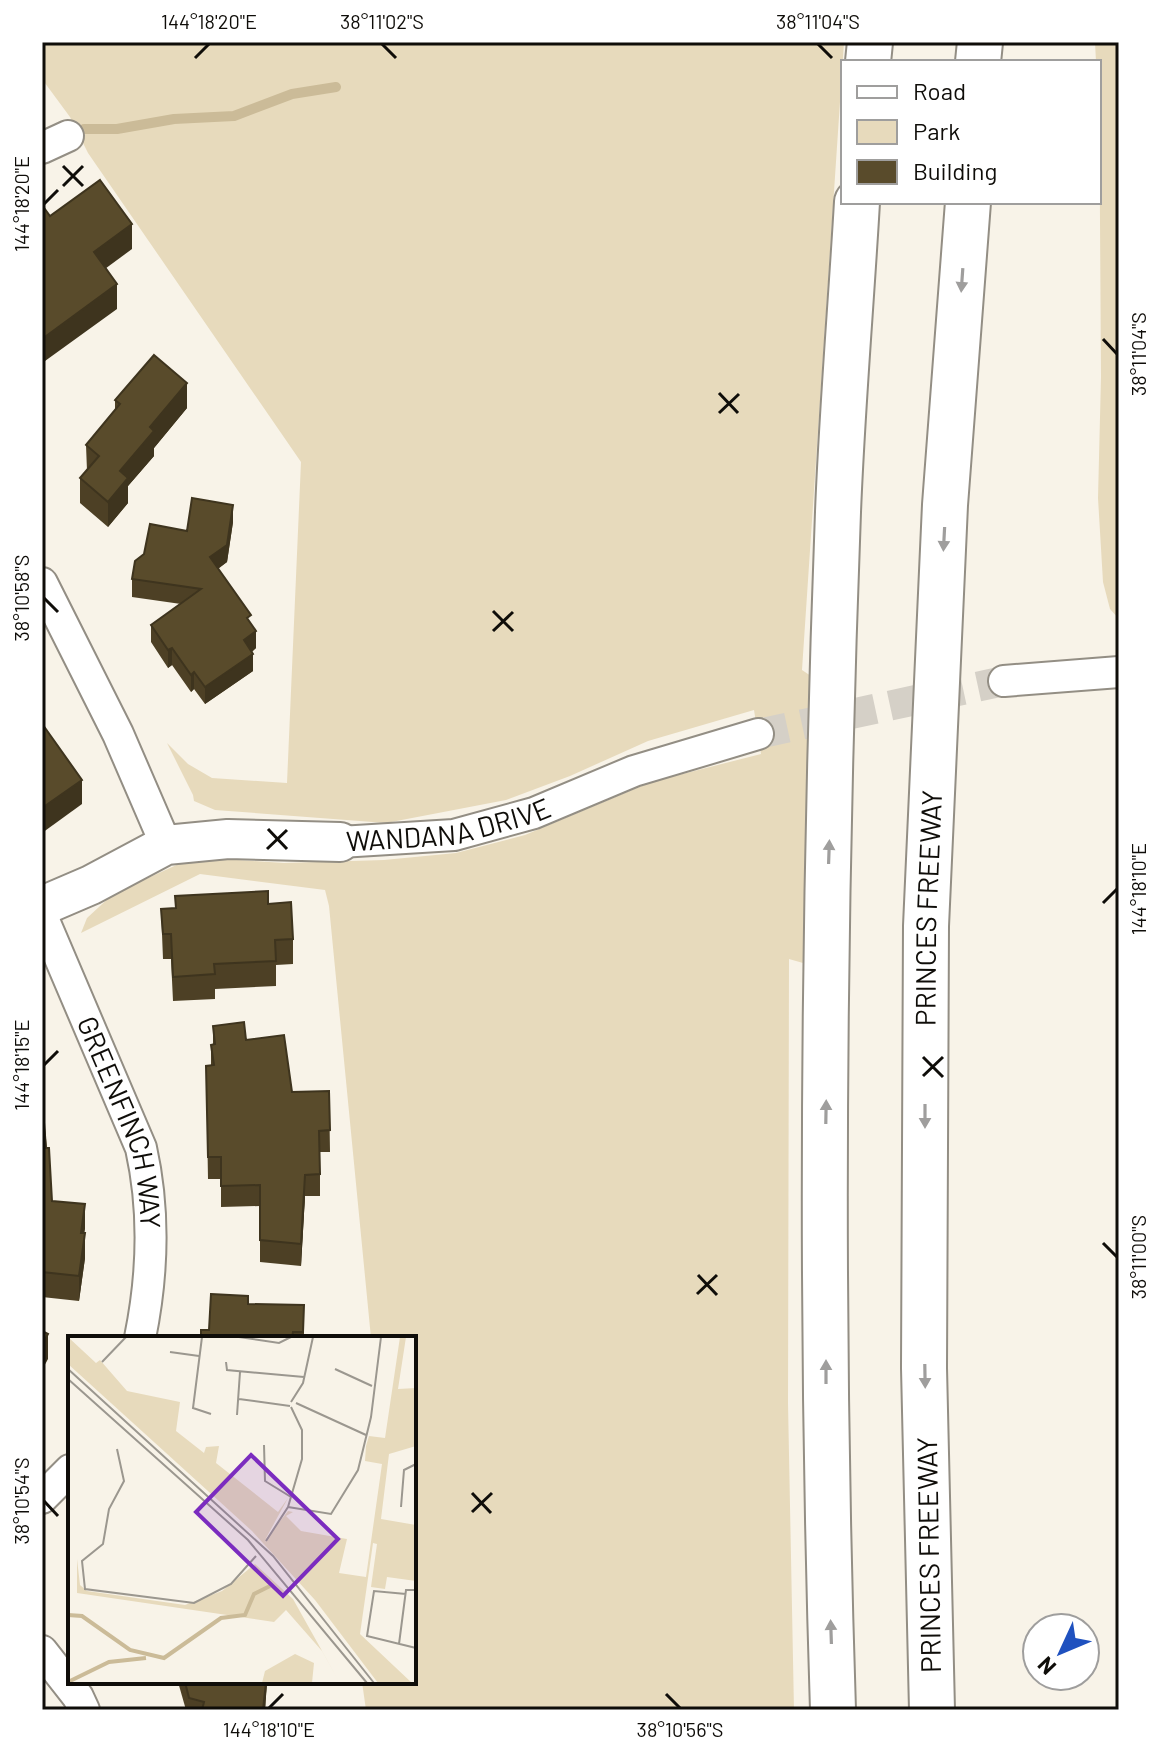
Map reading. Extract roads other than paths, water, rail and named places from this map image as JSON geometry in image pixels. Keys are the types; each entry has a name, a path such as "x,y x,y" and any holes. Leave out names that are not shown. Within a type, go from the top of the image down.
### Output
{"highway":[{"path":"833,1710 825,1203 828,877 838,510 857,204"},
{"name":"PRINCES FREEWAY","path":"932,1710 924,1368 926,926 945,505 968,204"}],"street":[{"path":"42,583 118,734 166,845"},
{"path":"1004,681 1119,672"},
{"name":"WANDANA DRIVE","path":"42,906 91,885 166,845 228,839 340,842 454,835 534,813 634,771 758,734"},
{"name":"GREENFINCH WAY","path":"42,916 125,1108 144,1162 152,1235 148,1294 140,1336"},
{"path":"42,1498 68,1472"},
{"path":"42,1651 78,1697 84,1710"}],"waterway":[{"path":"84,129 117,129 174,119 234,116 292,94 336,87"}],"tunnel":[{"path":"758,734 1004,681"}]}
